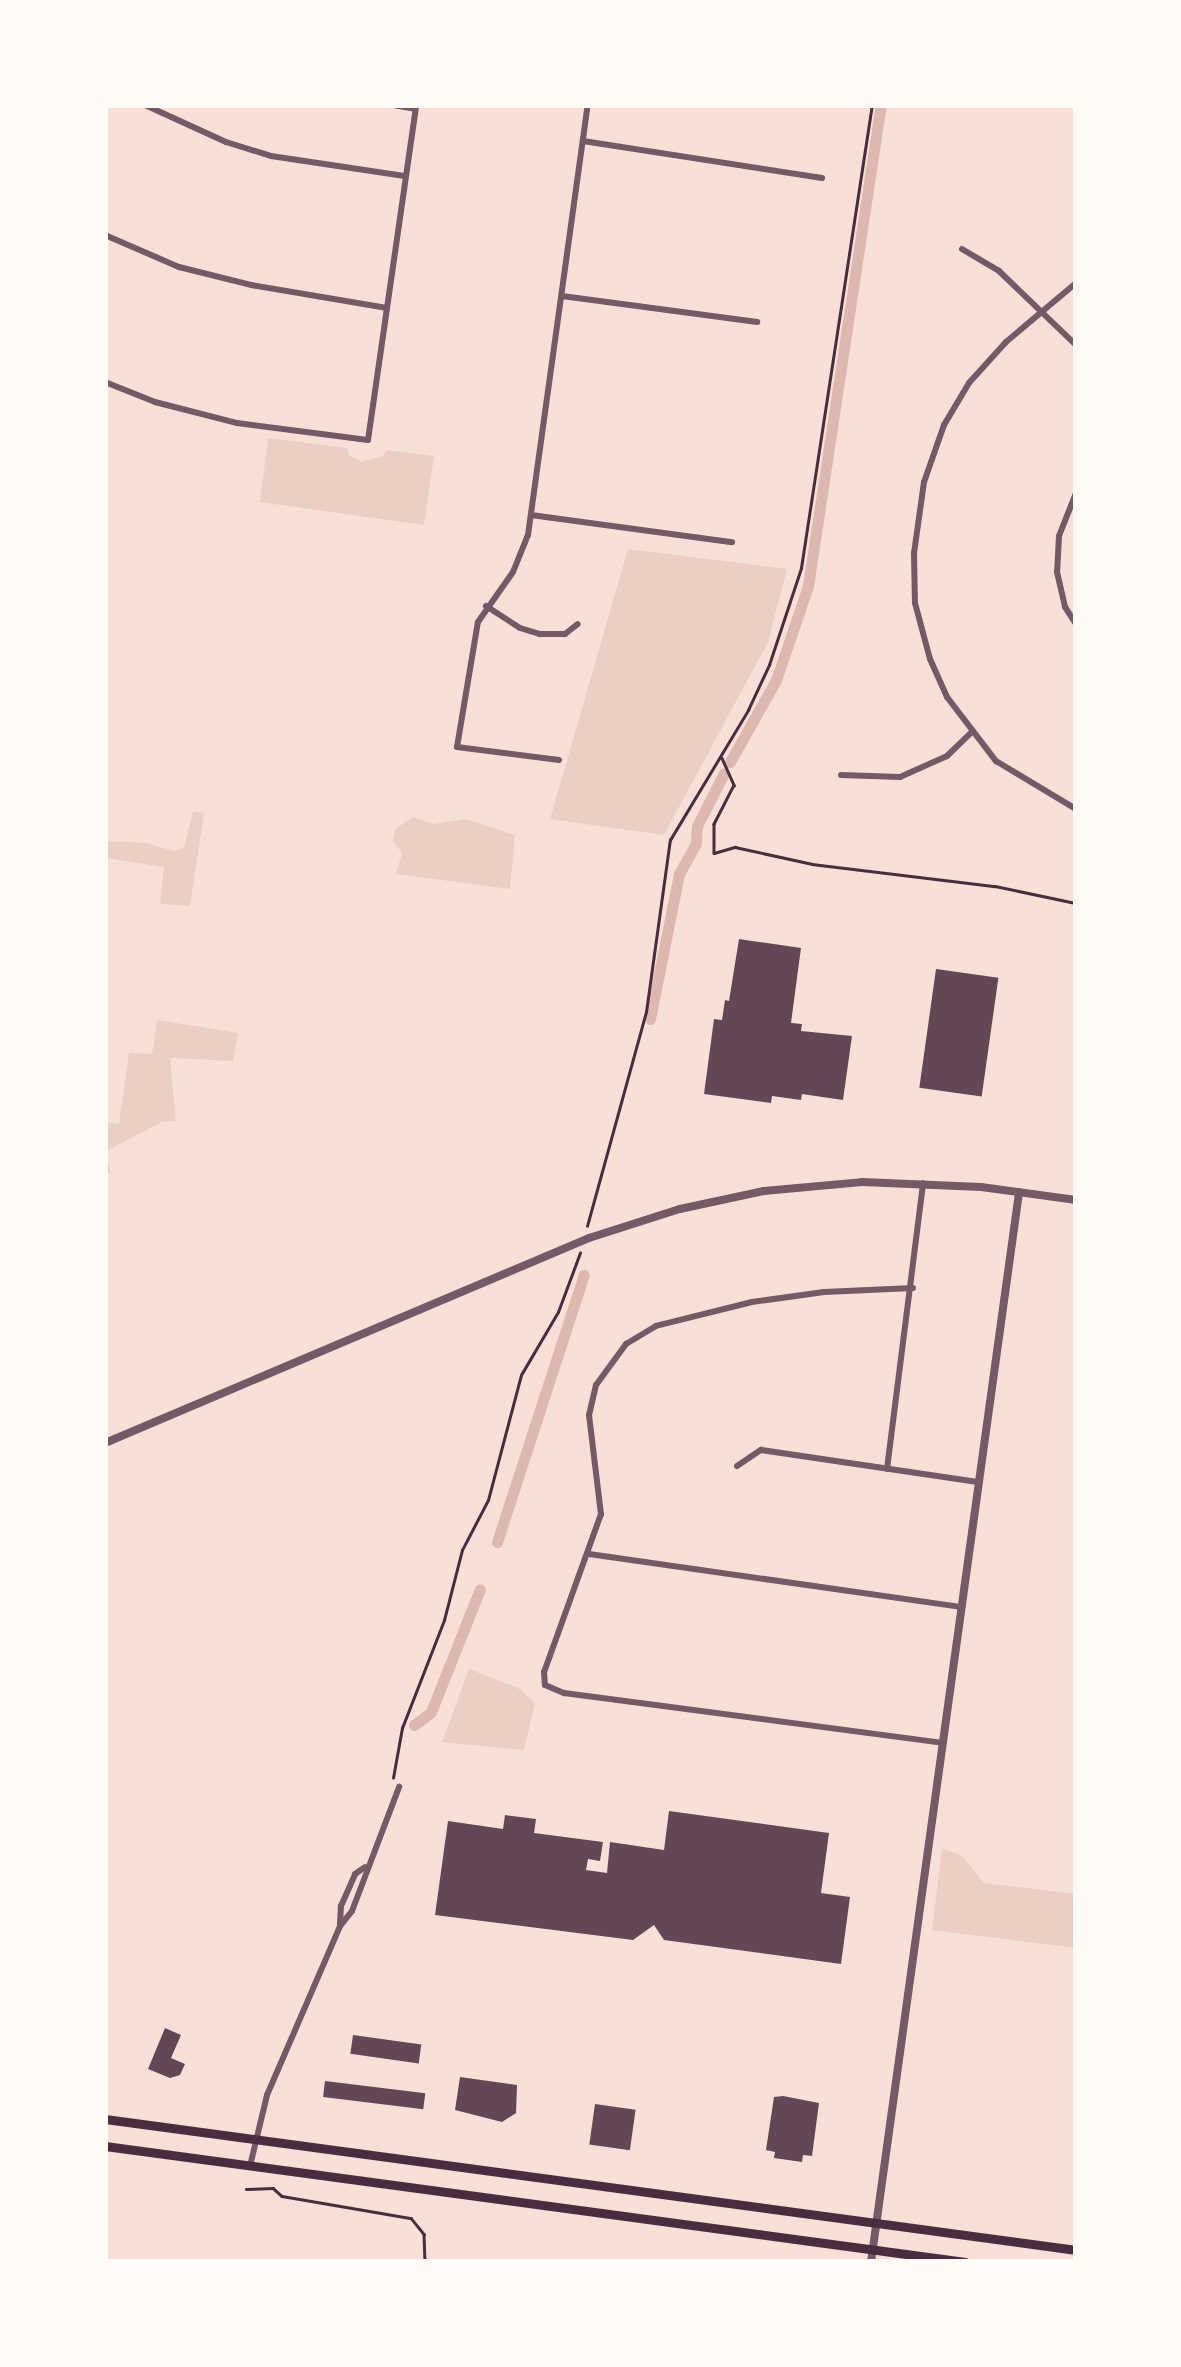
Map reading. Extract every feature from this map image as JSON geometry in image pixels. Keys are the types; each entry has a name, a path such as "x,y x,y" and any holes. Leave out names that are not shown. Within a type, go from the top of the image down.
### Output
{"main road":[{"path":"105,2119 1076,2250"},
{"path":"105,2146 965,2262"}],"street":[{"path":"144,105 226,142 271,156 406,176"},
{"path":"105,382 155,402 238,423 368,440 415,107 393,105"},
{"path":"559,760 457,747 472,640 486,606 513,572 531,515 588,105"},
{"path":"584,142 822,178"},
{"path":"105,234 179,267 251,285 387,308"},
{"path":"962,249 998,271 1076,345"},
{"path":"1076,282 1006,342 969,383 944,425 924,482 914,553 915,603 930,660 947,697 996,761 1076,809"},
{"path":"562,296 757,322"},
{"path":"1076,493 1059,536 1057,572 1065,607 1076,624"},
{"path":"531,515 732,542"},
{"path":"486,606 520,628 540,634 565,634 578,624"},
{"path":"841,775 900,777 946,756 972,732"},
{"path":"105,1444 589,1238 680,1209 764,1191 846,1182 923,1182 1076,1200"},
{"path":"887,1469 923,1182"},
{"path":"872,2262 1019,1192"},
{"path":"912,1288 824,1292 752,1302 656,1326 626,1344 596,1386 589,1415 601,1514 547,1664 545,1685 564,1693 943,1744"},
{"path":"737,1466 761,1450 978,1482"},
{"path":"589,1554 962,1607"},
{"path":"250,2166 267,2095 340,1926 358,1896 365,1866 400,1787"}],"path":[{"path":"594,1202 646,1012 670,840 722,758 769,665 802,568 872,105"},
{"path":"722,758 734,786 714,824 714,853 735,847 812,864 995,886 1076,904"},
{"path":"392,1771 401,1750 402,1728 444,1620 462,1550 488,1500 521,1375 558,1312 576,1268"},
{"path":"246,2189 272,2188 282,2196 411,2218 424,2234 425,2262"}],"shaded area":[{"path":"268,438 347,448 350,456 361,462 383,456 386,450 434,456 424,525 260,502"},
{"path":"628,549 787,569 768,642 664,835 550,819"},
{"path":"193,811 204,813 190,906 160,904 164,867 105,858 105,841 146,843 174,851 184,848"},
{"path":"413,817 433,824 466,819 515,835 510,889 396,874 402,853 393,841 395,829"},
{"path":"157,1020 238,1033 233,1061 170,1058 176,1121 162,1122 106,1151 111,1174 105,1171 105,1122 119,1124 129,1053 152,1054"},
{"path":"469,1669 518,1688 535,1703 524,1750 442,1742"},
{"path":"942,1848 962,1856 984,1883 1076,1894 1076,1948 932,1930"}],"building":[{"path":"739,939 801,948 791,1023 802,1024 801,1031 852,1036 843,1100 802,1094 801,1100 772,1096 771,1103 704,1094 714,1019 722,1020 725,1000 729,1001"},
{"path":"936,969 998,978 982,1097 919,1088"},
{"path":"669,1811 829,1833 821,1893 850,1897 841,1964 664,1940 654,1925 633,1940 435,1915 448,1821 503,1829 505,1815 536,1819 534,1833 603,1842 600,1861 588,1859 586,1870 607,1873 610,1842 664,1850"},
{"path":"165,2028 181,2035 171,2058 185,2064 180,2075 170,2078 148,2069"},
{"path":"353,2035 421,2045 419,2063 350,2054"},
{"path":"460,2077 517,2085 516,2113 502,2122 455,2110"},
{"path":"325,2081 425,2093 423,2109 323,2097"},
{"path":"774,2097 819,2103 812,2156 803,2155 802,2162 774,2158 775,2152 766,2150"},
{"path":"595,2104 636,2110 630,2150 589,2145"}],"waterway":[{"path":"730,762 776,680 808,586 881,105"},
{"path":"650,1019 679,874 696,843 697,826 724,773"},
{"path":"497,1542 584,1275"},
{"path":"414,1725 431,1712 480,1589"}]}
